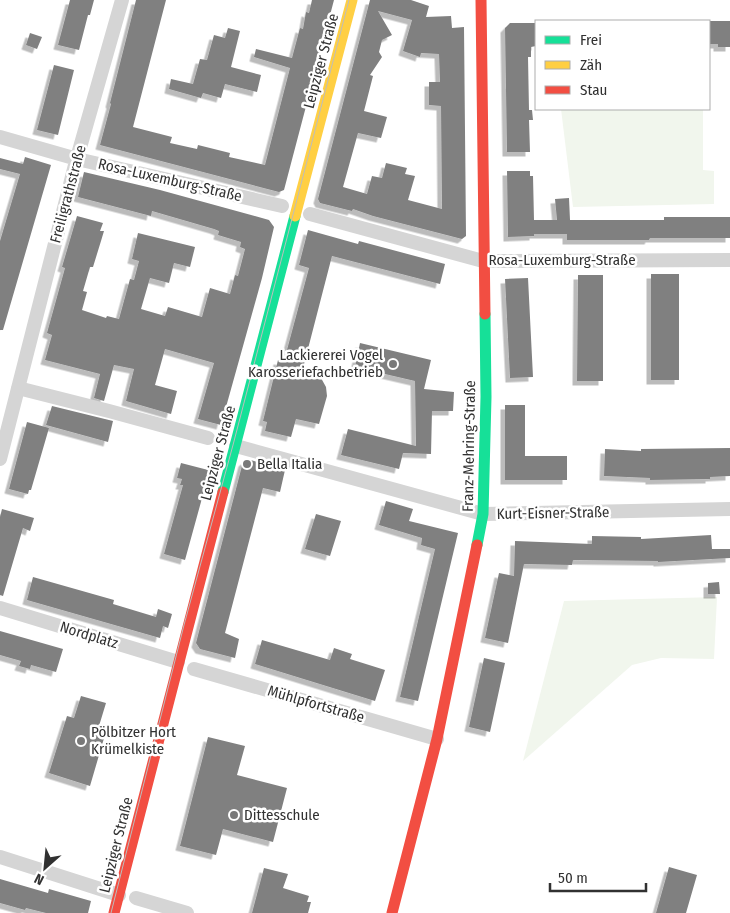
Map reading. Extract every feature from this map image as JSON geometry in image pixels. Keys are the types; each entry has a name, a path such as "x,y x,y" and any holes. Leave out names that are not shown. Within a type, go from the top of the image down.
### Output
{"street":[{"name":"Freiligrathstraße","path":"0,459 77,158 122,0"},
{"name":"Leipziger Straße","path":"114,913 352,0"},
{"name":"Franz-Mehring-Straße","path":"392,913 437,739 483,514 486,397 481,0"},
{"name":"Rosa-Luxemburg-Straße","path":"0,137 77,158 282,206"},
{"name":"Rosa-Luxemburg-Straße","path":"310,214 483,261 730,260"},
{"path":"18,388 208,438"},
{"name":"Kurt-Eisner-Straße","path":"236,446 483,514 730,509"},
{"name":"Nordplatz","path":"0,608 178,662"},
{"name":"Mühlpfortstraße","path":"194,669 437,739"},
{"path":"0,858 119,895"},
{"path":"136,898 188,913"}],"shaded area":[{"path":"561,110 703,110 703,170 714,171 714,204 573,207"},
{"path":"717,597 714,659 661,658 632,665 523,761 564,601"}],"building":[{"path":"70,0 94,0 79,50 58,45"},
{"path":"136,0 166,0 133,127 172,137 170,143 197,149 198,145 230,153 229,157 265,165 290,68 254,57 256,49 292,58 300,28 303,29 306,12 309,13 312,0 334,0 284,190 279,192 100,145"},
{"path":"370,0 411,0 429,6 426,17 451,16 452,28 464,27 466,236 462,239 353,209 352,211 320,203 318,199","holes":["378,11 412,20 403,51 420,57 421,53 439,54 440,82 429,82 429,105 441,106 442,209 408,200 415,176 405,174 407,168 386,163 382,178 372,176 367,194 343,187 358,133 381,138 387,117 364,111 373,76 370,75 382,57 379,52 382,40 392,35"]},
{"path":"710,21 730,21 730,47 718,47 718,44 710,44"},
{"path":"510,23 535,23 535,46 531,47 531,57 528,57 529,110 532,110 533,120 529,120 530,152 507,152 505,28"},
{"path":"228,28 240,31 231,67 261,75 257,92 225,84 221,98 203,93 201,98 169,89 171,79 193,84 200,59 207,60 214,35 225,38"},
{"path":"30,33 42,37 37,49 26,45"},
{"path":"54,65 74,70 58,135 37,130"},
{"path":"25,157 51,165 3,330 0,330 0,241 20,174 0,169 0,158 23,164"},
{"path":"507,171 530,171 530,176 533,176 534,220 557,220 555,199 569,198 570,220 664,220 664,217 730,217 730,238 567,240 567,234 534,234 534,236 508,237"},
{"path":"84,172 160,190 269,220 274,227 262,278 221,425 198,419 214,363 165,349 155,385 177,391 171,414 126,401 134,369 114,365 104,401 94,398 100,374 45,360 52,335 47,333 65,268 62,267 77,216 103,223 100,231 104,231 93,267 90,267 83,291 87,292 82,310 106,318 107,316 119,319 130,279 134,280 139,261 132,259 138,233 195,247 190,267 174,263 169,283 150,278 141,309 165,316 168,307 202,317 210,288 230,294 235,275 238,276 245,249 240,247 241,242 218,235 219,231 214,229 152,211 151,216 78,197"},
{"path":"308,230 358,244 359,241 445,264 440,284 332,256 302,372 321,378 326,387 327,396 319,424 296,419 291,437 265,431 267,422 263,421 278,360 284,361 309,268 299,265"},
{"path":"651,274 679,274 679,380 651,380"},
{"path":"578,275 603,275 603,381 577,381"},
{"path":"528,278 533,377 510,378 505,279"},
{"path":"360,343 431,360 424,389 454,392 453,411 432,411 431,454 403,453 399,469 341,455 348,429 416,446 415,381 355,367"},
{"path":"505,405 525,405 525,456 567,456 567,480 505,480"},
{"path":"52,406 113,421 108,442 46,425"},
{"path":"27,422 49,428 31,490 29,490 28,494 9,489"},
{"path":"730,448 730,476 710,477 710,479 650,480 650,478 604,476 605,449 641,451 641,449"},
{"path":"247,459 285,470 280,492 263,488 225,633 239,639 235,658 200,649 196,643 243,462"},
{"path":"181,463 212,471 207,492 204,491 185,560 164,554 183,485 180,485 182,479 177,478"},
{"path":"386,501 413,509 409,521 458,533 418,701 400,697 435,549 421,545 422,538 379,525"},
{"path":"2,509 34,518 30,531 23,528 3,596 0,595 0,517"},
{"path":"316,514 341,521 330,556 305,549"},
{"path":"711,535 712,549 730,549 730,558 658,562 573,560 572,565 524,564 508,643 485,638 499,573 514,576 515,541 592,544 592,536 641,537 641,539"},
{"path":"33,577 114,600 113,604 156,617 158,609 172,614 168,628 163,626 160,638 27,600"},
{"path":"719,582 720,594 708,594 708,583"},
{"path":"0,631 63,649 56,672 31,665 30,669 19,666 21,661 0,655"},
{"path":"262,640 330,660 334,648 352,654 350,659 385,670 375,701 255,664"},
{"path":"484,658 505,663 490,732 469,727"},
{"name":"Pölbitzer Hort Krümelkiste","path":"81,696 106,703 99,726 107,728 90,786 49,773 67,716 74,718"},
{"path":"208,737 245,746 237,775 287,788 273,842 223,829 216,855 180,846"},
{"path":"669,867 697,875 686,913 656,913"},
{"path":"264,868 288,874 283,888 309,896 307,902 311,902 308,913 252,913"},
{"path":"0,879 48,893 49,889 91,901 88,913 46,913 26,908 25,910 0,903"}],"tram line":[{"path":"111,913 184,625 349,0"}],"traffic: fast":[{"path":"223,492 295,216"},
{"path":"477,545 483,514 486,397 485,314"}],"traffic: slow":[{"path":"295,216 352,0"}],"traffic: jam":[{"path":"481,0 485,314"},
{"path":"114,913 223,492"},
{"path":"392,913 437,739 477,545"}],"place":[{"name":"Lackiererei Vogel Karosseriefachbetrieb","path":"393,364"},
{"name":"Bella Italia","path":"247,464"},
{"name":"Pölbitzer Hort Krümelkiste","path":"81,741"},
{"name":"Dittesschule","path":"234,815"}]}
